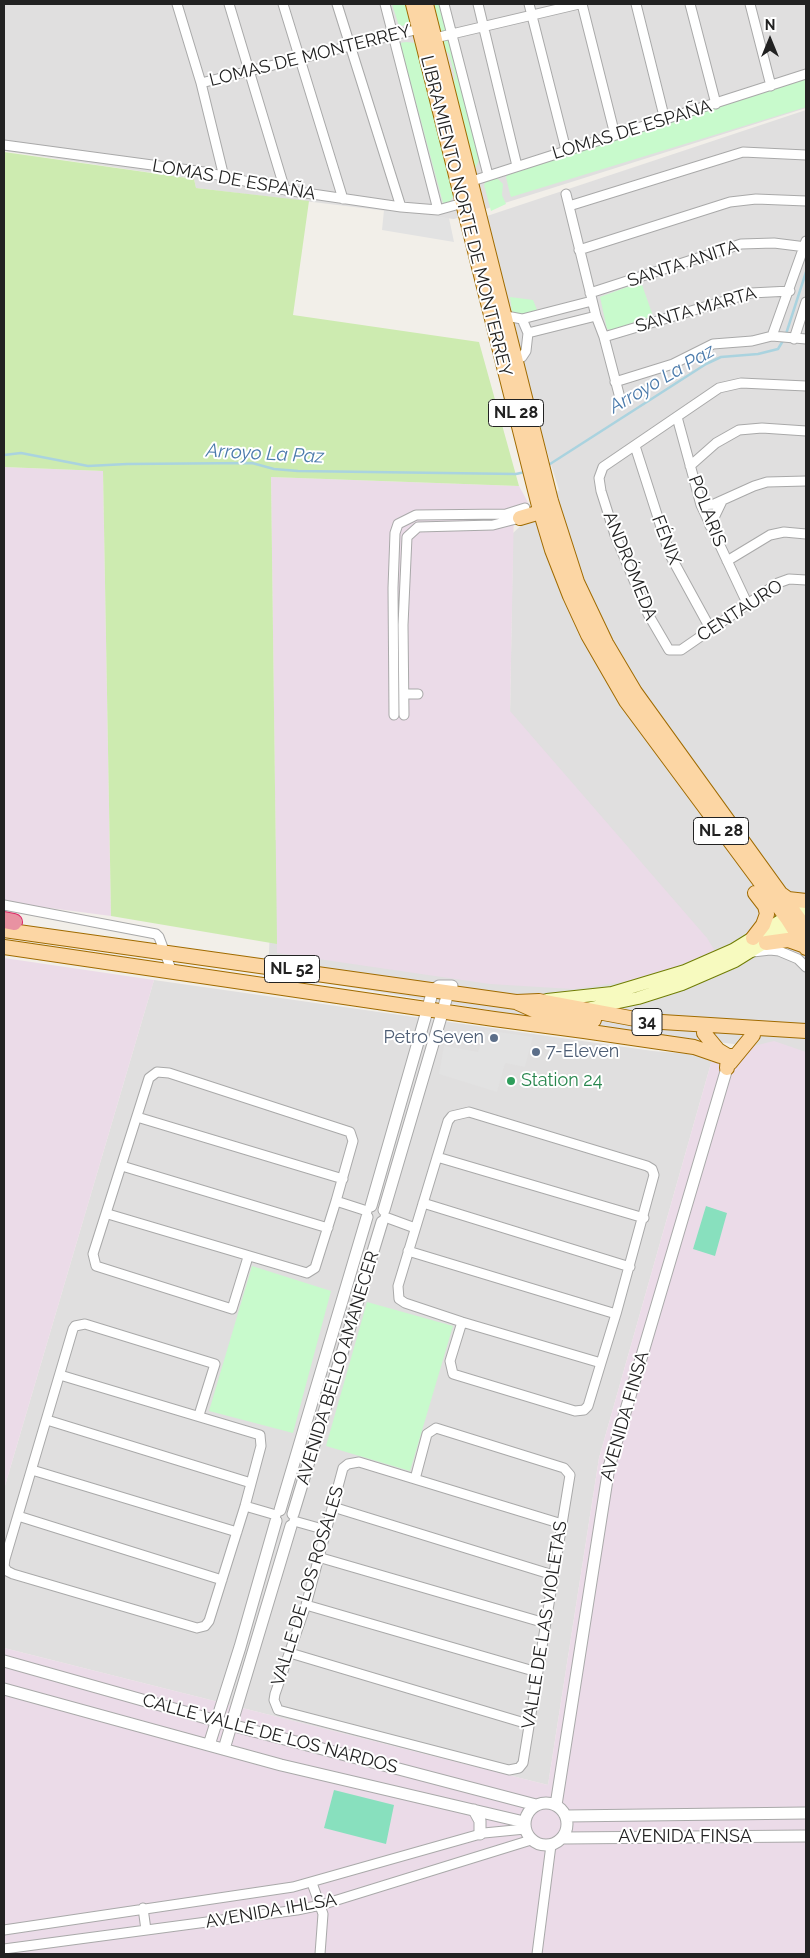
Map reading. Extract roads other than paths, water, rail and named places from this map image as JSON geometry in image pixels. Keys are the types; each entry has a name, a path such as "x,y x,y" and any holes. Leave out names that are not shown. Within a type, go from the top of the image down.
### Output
{"main road":[{"name":"LIBRAMIENTO NORTE DE MONTERREY","path":"413,4 464,183 463,203 535,489 532,509 546,531 561,575 588,635 626,701 691,791 775,896 799,918 806,947"},
{"path":"426,4 435,38 464,183 504,314 543,471 577,582 606,643 635,692 775,896 776,913 761,938"},
{"path":"532,509 544,500 540,484 543,471"},
{"path":"532,509 536,521 546,531"},
{"path":"532,509 547,511 557,544 566,550"},
{"path":"691,791 719,843 765,906 766,920 761,938"},
{"path":"775,896 806,900"},
{"name":"NL 52","path":"516,1002 612,993 649,984 685,971 761,938 799,918"},
{"name":"NL 52","path":"6,923 299,970 443,987 516,1002 536,1011 557,1015 638,998 682,984 748,954 761,938"},
{"name":"NL 52","path":"6,923 138,939 163,949"},
{"path":"761,938 788,940 806,947"},
{"path":"4,947 98,963 277,986 428,1010 694,1047 730,1060"},
{"path":"98,963 154,966 164,958 163,949 539,1000"},
{"path":"277,986 299,970"},
{"name":"34","path":"539,1000 675,1025 748,1026 806,1031"},
{"name":"34","path":"557,1015 704,1033 806,1039"},
{"path":"584,1031 610,1022"},
{"path":"704,1033 718,1050 730,1060"},
{"path":"730,1060 753,1035"}],"street":[{"path":"177,4 201,83 224,177"},
{"path":"228,4 285,190"},
{"path":"283,4 343,199"},
{"path":"337,4 401,207"},
{"path":"385,4 438,210"},
{"path":"444,4 488,175"},
{"path":"478,4 517,166"},
{"path":"529,4 566,150"},
{"path":"435,38 580,4 615,135"},
{"path":"636,4 665,120"},
{"path":"690,4 716,104"},
{"path":"750,4 771,86"},
{"name":"LOMAS DE MONTERREY","path":"201,83 419,29"},
{"name":"LOMAS DE ESPAÑA","path":"464,183 806,74"},
{"name":"LOMAS DE ESPAÑA","path":"4,145 204,172 285,190 401,207 438,210 463,203"},
{"path":"570,206 736,154 754,151 806,155"},
{"path":"566,194 596,316 604,337 620,398"},
{"path":"580,250 730,202 756,199 806,201"},
{"name":"SANTA ANITA","path":"522,319 542,316 741,244 774,243 806,245"},
{"path":"774,336 806,245"},
{"name":"SANTA MARTA","path":"604,337 751,293 790,291"},
{"path":"792,338 806,302"},
{"path":"494,327 496,319 504,314 522,319 528,333 526,351 522,358 516,360 502,356"},
{"path":"542,316 546,328"},
{"path":"528,333 596,316"},
{"path":"615,382 665,367 712,344 752,342 774,336 806,339"},
{"path":"635,446 719,388 729,384 806,386"},
{"name":"POLARIS","path":"677,417 701,505 747,602"},
{"path":"690,466 723,438 739,430 762,428 806,431"},
{"name":"ANDRÓMEDA","path":"635,446 600,472 599,484 612,526 644,605 666,647 676,652"},
{"name":"FÉNIX","path":"635,446 670,554 710,628"},
{"path":"701,505 722,501 754,486 782,480 806,481"},
{"path":"710,526 722,501"},
{"path":"404,715 403,616 406,537 418,527 493,525 532,509"},
{"path":"394,715 393,588 395,533 398,524 416,515 506,514 532,509"},
{"path":"727,561 770,535 784,532 806,534"},
{"name":"CENTAURO","path":"676,652 747,602 783,580 806,580"},
{"path":"404,694 418,694"},
{"path":"4,905 156,934 172,972"},
{"path":"748,954 762,950 779,951 798,959 806,967"},
{"name":"AVENIDA BELLO AMANECER","path":"209,1745 235,1666 277,1515 428,1010 443,987"},
{"name":"AVENIDA BELLO AMANECER","path":"224,1750 384,1216 442,1012 443,987"},
{"name":"AVENIDA FINSA","path":"556,1805 609,1467 730,1060"},
{"path":"108,1214 301,1273 312,1271 315,1268 343,1179 353,1134 347,1130 169,1073 157,1072 148,1078 108,1214 93,1254 96,1266 232,1309 248,1257"},
{"path":"406,1084 419,1088"},
{"path":"399,1105 413,1110"},
{"path":"462,1322 450,1362 452,1374 574,1411 584,1410 601,1363 630,1267 654,1174 647,1166 469,1112 452,1116 398,1286 399,1299 405,1303 462,1322 601,1363"},
{"path":"137,1117 343,1179"},
{"path":"438,1157 644,1218"},
{"path":"122,1166 328,1228"},
{"path":"336,1201 368,1211 378,1206 384,1216 415,1228"},
{"path":"423,1203 630,1267"},
{"path":"368,1211 375,1224 384,1216"},
{"path":"408,1252 616,1314"},
{"path":"60,1375 199,1415 255,1431 260,1435 262,1440 245,1506 210,1621 205,1626 198,1628 13,1574 4,1566 73,1329 79,1324 85,1324 215,1364 199,1415"},
{"path":"325,1358 334,1358 340,1362"},
{"path":"320,1375 327,1380 334,1380"},
{"path":"47,1420 251,1483"},
{"name":"VALLE DE LAS VIOLETAS","path":"415,1479 427,1434 436,1428 564,1468 570,1476 523,1763 514,1770"},
{"name":"VALLE DE LOS ROSALES","path":"415,1479 360,1462 348,1464 343,1468 306,1605 274,1700 278,1710 514,1770"},
{"path":"32,1470 237,1532"},
{"path":"415,1479 562,1524"},
{"path":"245,1506 277,1515 287,1510 293,1520 326,1530"},
{"path":"333,1506 553,1575"},
{"path":"277,1515 284,1528 293,1520"},
{"path":"18,1516 222,1580"},
{"path":"318,1557 545,1623"},
{"path":"306,1605 537,1672"},
{"path":"240,1647 255,1650"},
{"path":"290,1653 528,1724"},
{"name":"CALLE VALLE DE LOS NARDOS","path":"4,1661 231,1725 539,1804"},
{"path":"235,1666 249,1669"},
{"name":"CALLE VALLE DE LOS NARDOS","path":"4,1689 224,1750 474,1810 524,1825"},
{"name":"AVENIDA FINSA","path":"539,1804 560,1772"},
{"path":"539,1804 556,1805 566,1816 568,1824 563,1838 551,1845 537,1844 531,1840 524,1825 530,1810 539,1804"},
{"path":"474,1810 480,1820 480,1834"},
{"name":"AVENIDA FINSA","path":"566,1816 806,1813"},
{"name":"AVENIDA IHLSA","path":"4,1930 312,1883 494,1830 524,1825"},
{"name":"AVENIDA FINSA","path":"563,1838 806,1836"},
{"name":"AVENIDA IHLSA","path":"4,1949 228,1920 321,1904 531,1840"},
{"path":"537,1954 551,1845"},
{"path":"312,1883 321,1904 324,1924 320,1954"},
{"path":"143,1908 146,1930"}],"waterway":[{"name":"Arroyo La Paz","path":"786,334 806,272"},
{"name":"Arroyo La Paz","path":"550,464 706,364 721,357 758,354 778,349 784,339"},
{"name":"Arroyo La Paz","path":"4,455 21,453 88,466 252,463 274,469 298,471 516,474 525,472"}],"place":[{"name":"Petro Seven","path":"494,1038"},
{"name":"7-Eleven","path":"536,1052"},
{"name":"Station 24","path":"511,1081"}]}
